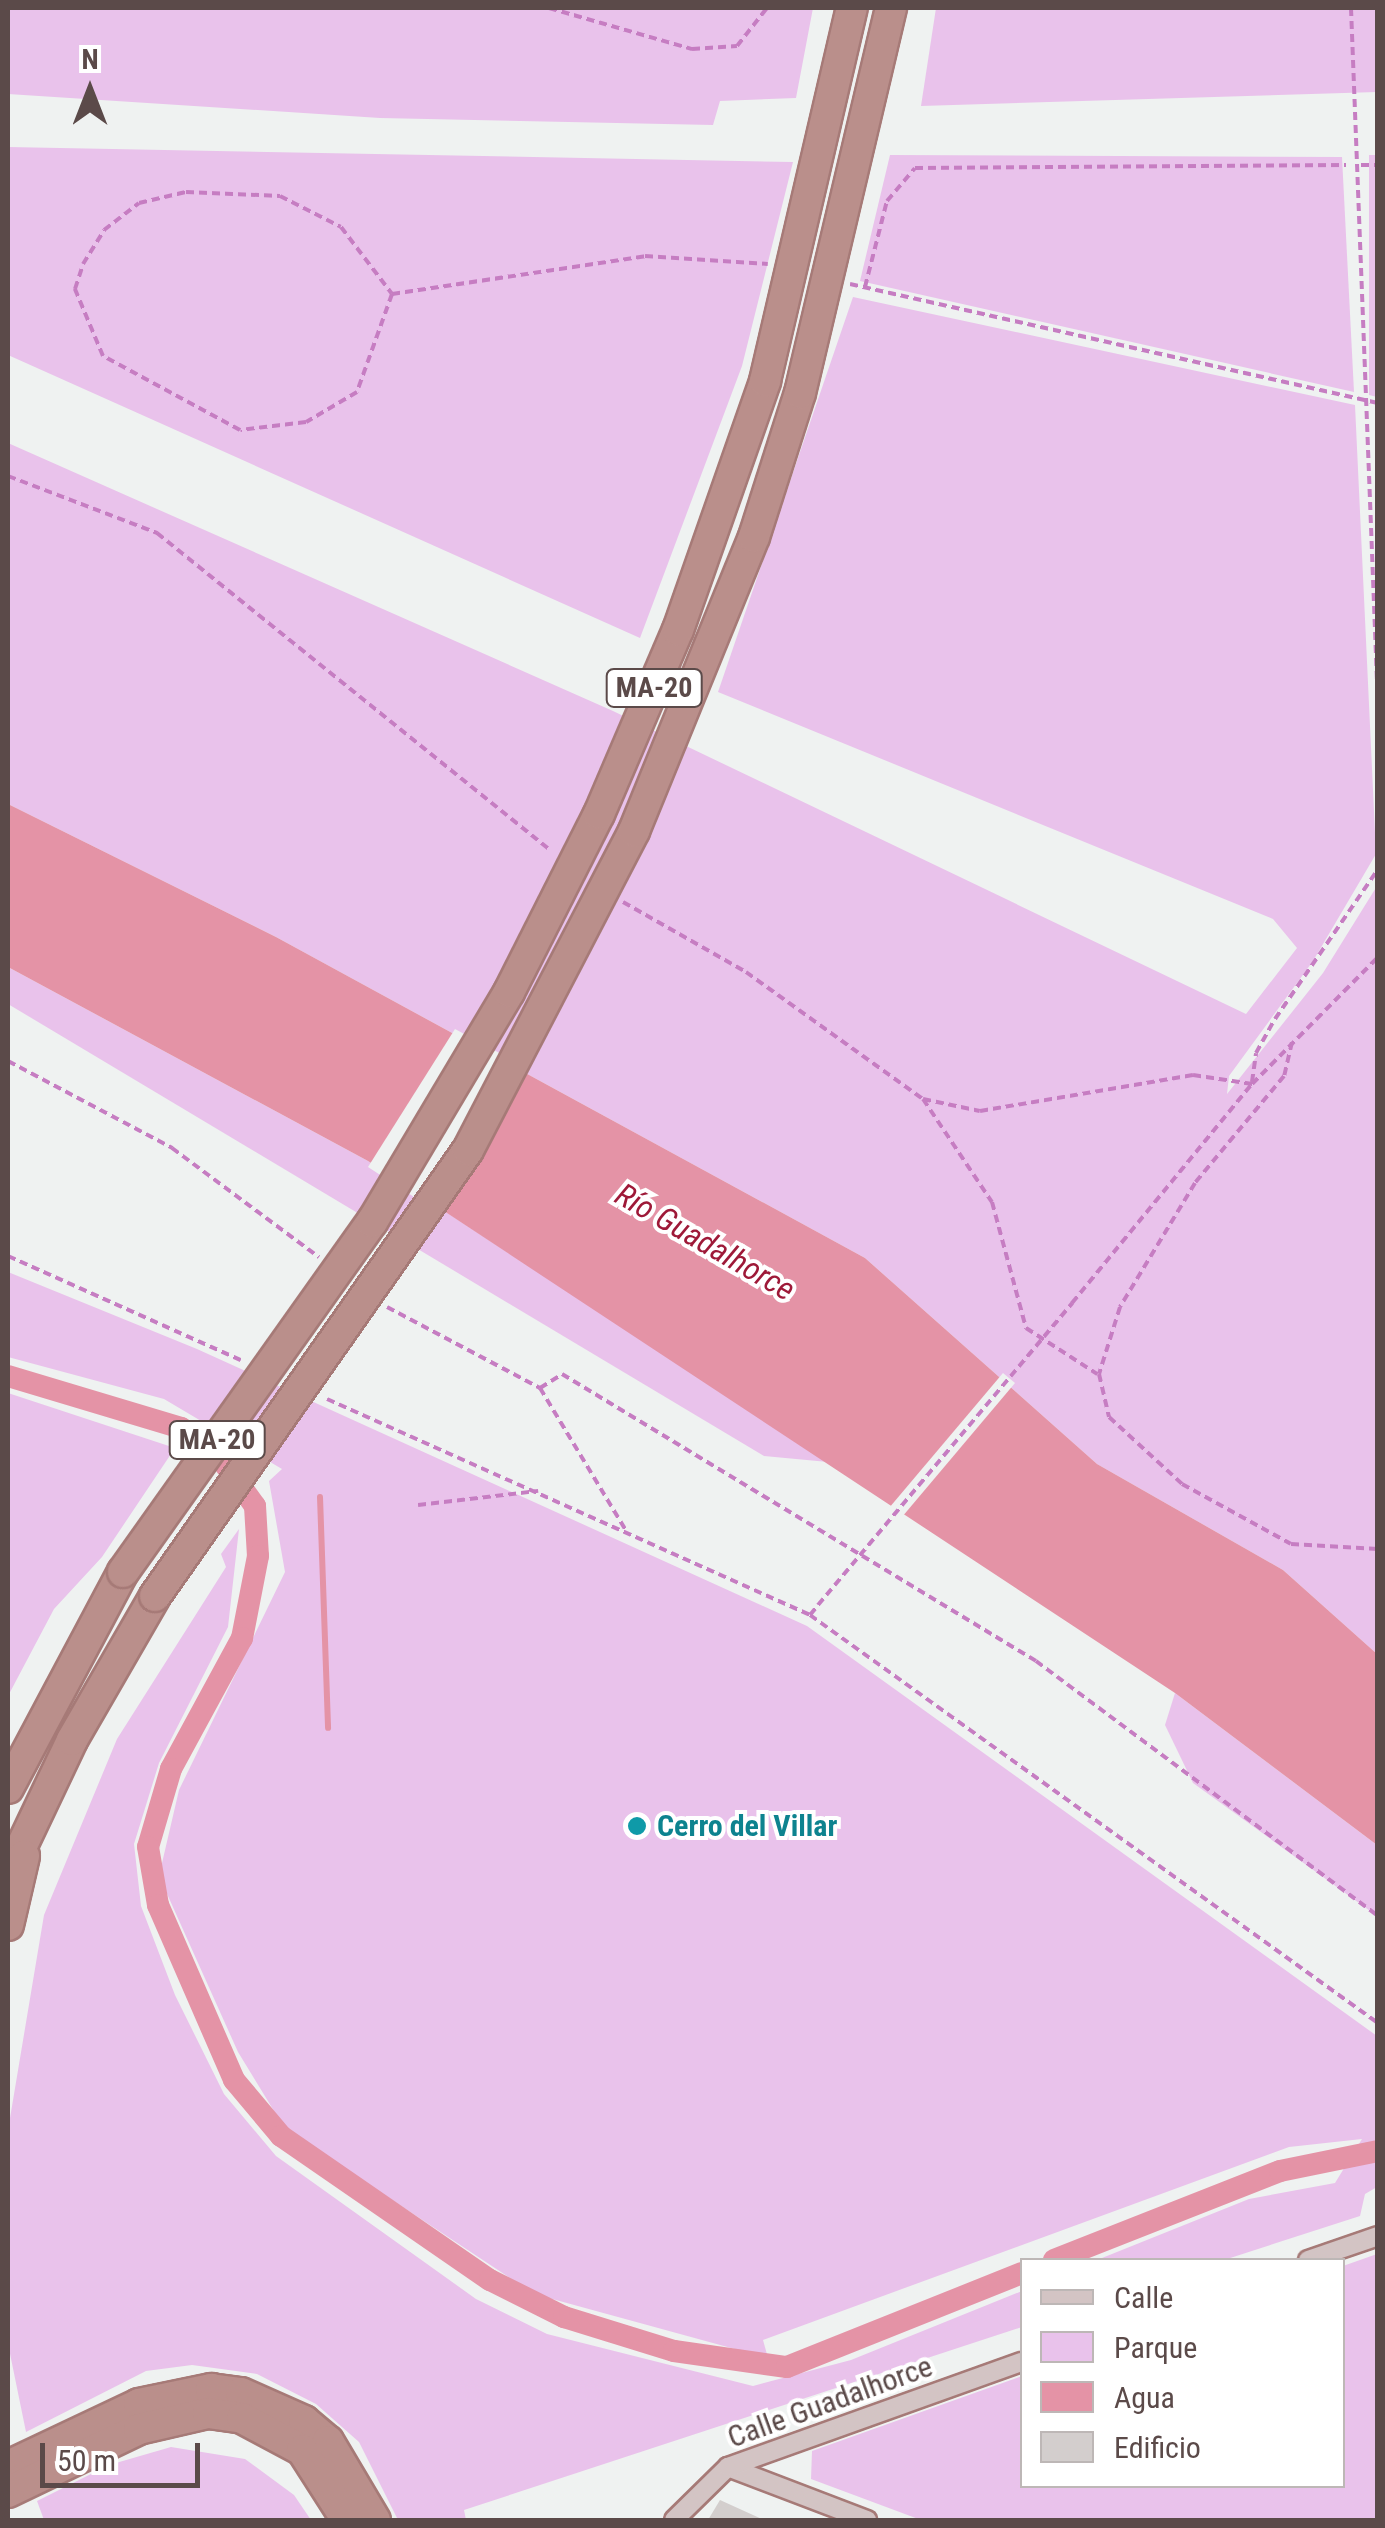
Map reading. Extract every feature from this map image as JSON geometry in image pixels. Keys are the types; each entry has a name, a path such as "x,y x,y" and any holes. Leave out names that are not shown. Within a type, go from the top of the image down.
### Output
{"highway":[{"name":"MA-20","path":"8,1788 122,1572 372,1222 509,992 599,814 684,612 765,381 852,8"},
{"name":"MA-20","path":"8,1875 155,1596 448,1182 546,1012 634,831 754,537 800,393 891,8"},
{"path":"8,1925 28,1833"},
{"path":"8,2466 139,2404 210,2390 241,2393 290,2412 328,2441 375,2520"},
{"path":"15,2520 8,2494 139,2429 208,2413 242,2418 302,2450 348,2520"}],"street":[{"path":"1314,2258 1378,2236"},
{"name":"Calle Guadalhorce","path":"674,2520 728,2467 1020,2363"},
{"path":"728,2467 867,2520"}],"path":[{"path":"550,8 692,49 738,46 767,8"},
{"path":"1351,8 1350,164 1378,708"},
{"path":"865,287 887,201 915,168 1350,164"},
{"path":"1361,165 1378,165"},
{"path":"186,192 296,204 341,226 392,294 356,392 306,422 240,430 103,356 75,289 104,230 139,203 186,192"},
{"path":"392,294 644,256 774,266"},
{"path":"846,283 1378,404"},
{"path":"1252,1084 1265,1036 1378,869"},
{"path":"810,1615 1252,1084 1378,957"},
{"path":"1292,1042 1284,1076 1195,1182 1120,1307 1099,1374 1109,1417 1182,1484 1291,1544 1378,1549"},
{"path":"8,1061 172,1148 330,1265"},
{"path":"1229,1076 1252,1084"},
{"path":"923,1099 992,1202 1026,1328 1099,1374"},
{"path":"8,1256 242,1361"},
{"path":"375,1298 540,1388 626,1530"},
{"path":"540,1388 562,1374 1036,1661 1378,1916"},
{"path":"315,1393 810,1615 1378,2023"},
{"path":"418,1505 538,1491"}],"green space":[{"path":"8,8 813,8 796,98 720,101 713,125 380,118 8,94"},
{"path":"936,8 1377,8 1377,92 921,106"},
{"path":"8,147 793,162 742,366 640,638 8,355"},
{"path":"890,155 1342,157 1354,392 860,281"},
{"path":"1369,155 1378,155 1377,397 1369,395"},
{"path":"853,297 1355,405 1376,854 1313,961 1229,1076 1227,1094 1323,973 1377,886 1377,1654 1283,1570 1097,1464 865,1258 276,937 8,804 8,443 613,711 1246,1014 1297,948 1273,919 718,692"},
{"path":"8,967 368,1161 828,1462 764,1456 8,1004"},
{"path":"8,1272 197,1349 807,1626 1377,2036 1377,2187 1365,2194 1360,2216 1230,2258 1102,2258 1249,2199 1335,2183 1362,2139 1289,2147 763,2340 768,2358 534,2294 285,2129 238,2052 159,1876 179,1790 285,1572 269,1481 282,1469 164,1399 8,1357"},
{"path":"8,1393 175,1448 102,1557 54,1609 8,1696"},
{"path":"239,1529 228,1627 159,1763 134,1844 141,1906 175,1995 224,2094 276,2156 476,2299 547,2334 753,2386 851,2360 1020,2292 1020,2328 464,2510 466,2520 398,2520 359,2442 316,2404 257,2374 192,2365 146,2371 26,2432 8,2344 8,2130 44,1915 117,1739 226,1567 221,1554"},
{"path":"1175,1693 1377,1845 1377,1916 1193,1783 1165,1725"},
{"path":"1377,2254 1377,2520 921,2520 811,2479 812,2451 1020,2377 1020,2488 1345,2488 1345,2265"},
{"path":"171,2447 245,2459 294,2495 311,2520 44,2520 37,2501 109,2465"}],"water":[{"name":"Río Guadalhorce","path":"8,804 276,937 865,1258 1097,1464 1283,1570 1377,1654 1377,1845 1175,1693 368,1161 8,967"}],"pier":[{"path":"455,1029 525,1067 434,1210 368,1167"},
{"path":"1003,1373 1015,1383 902,1517 889,1508"}],"building":[{"path":"720,2500 764,2520 708,2520"}],"waterway":[{"path":"8,1376 181,1428 221,1459 255,1506 258,1556 242,1638 171,1769 148,1847 158,1905 234,2080 281,2136 490,2280 564,2317 674,2351 787,2367 1020,2274"},
{"path":"320,1497 328,1728"},
{"path":"1059,2258 1280,2171 1378,2151"}],"place":[{"name":"Cerro del Villar","path":"637,1826"}]}
